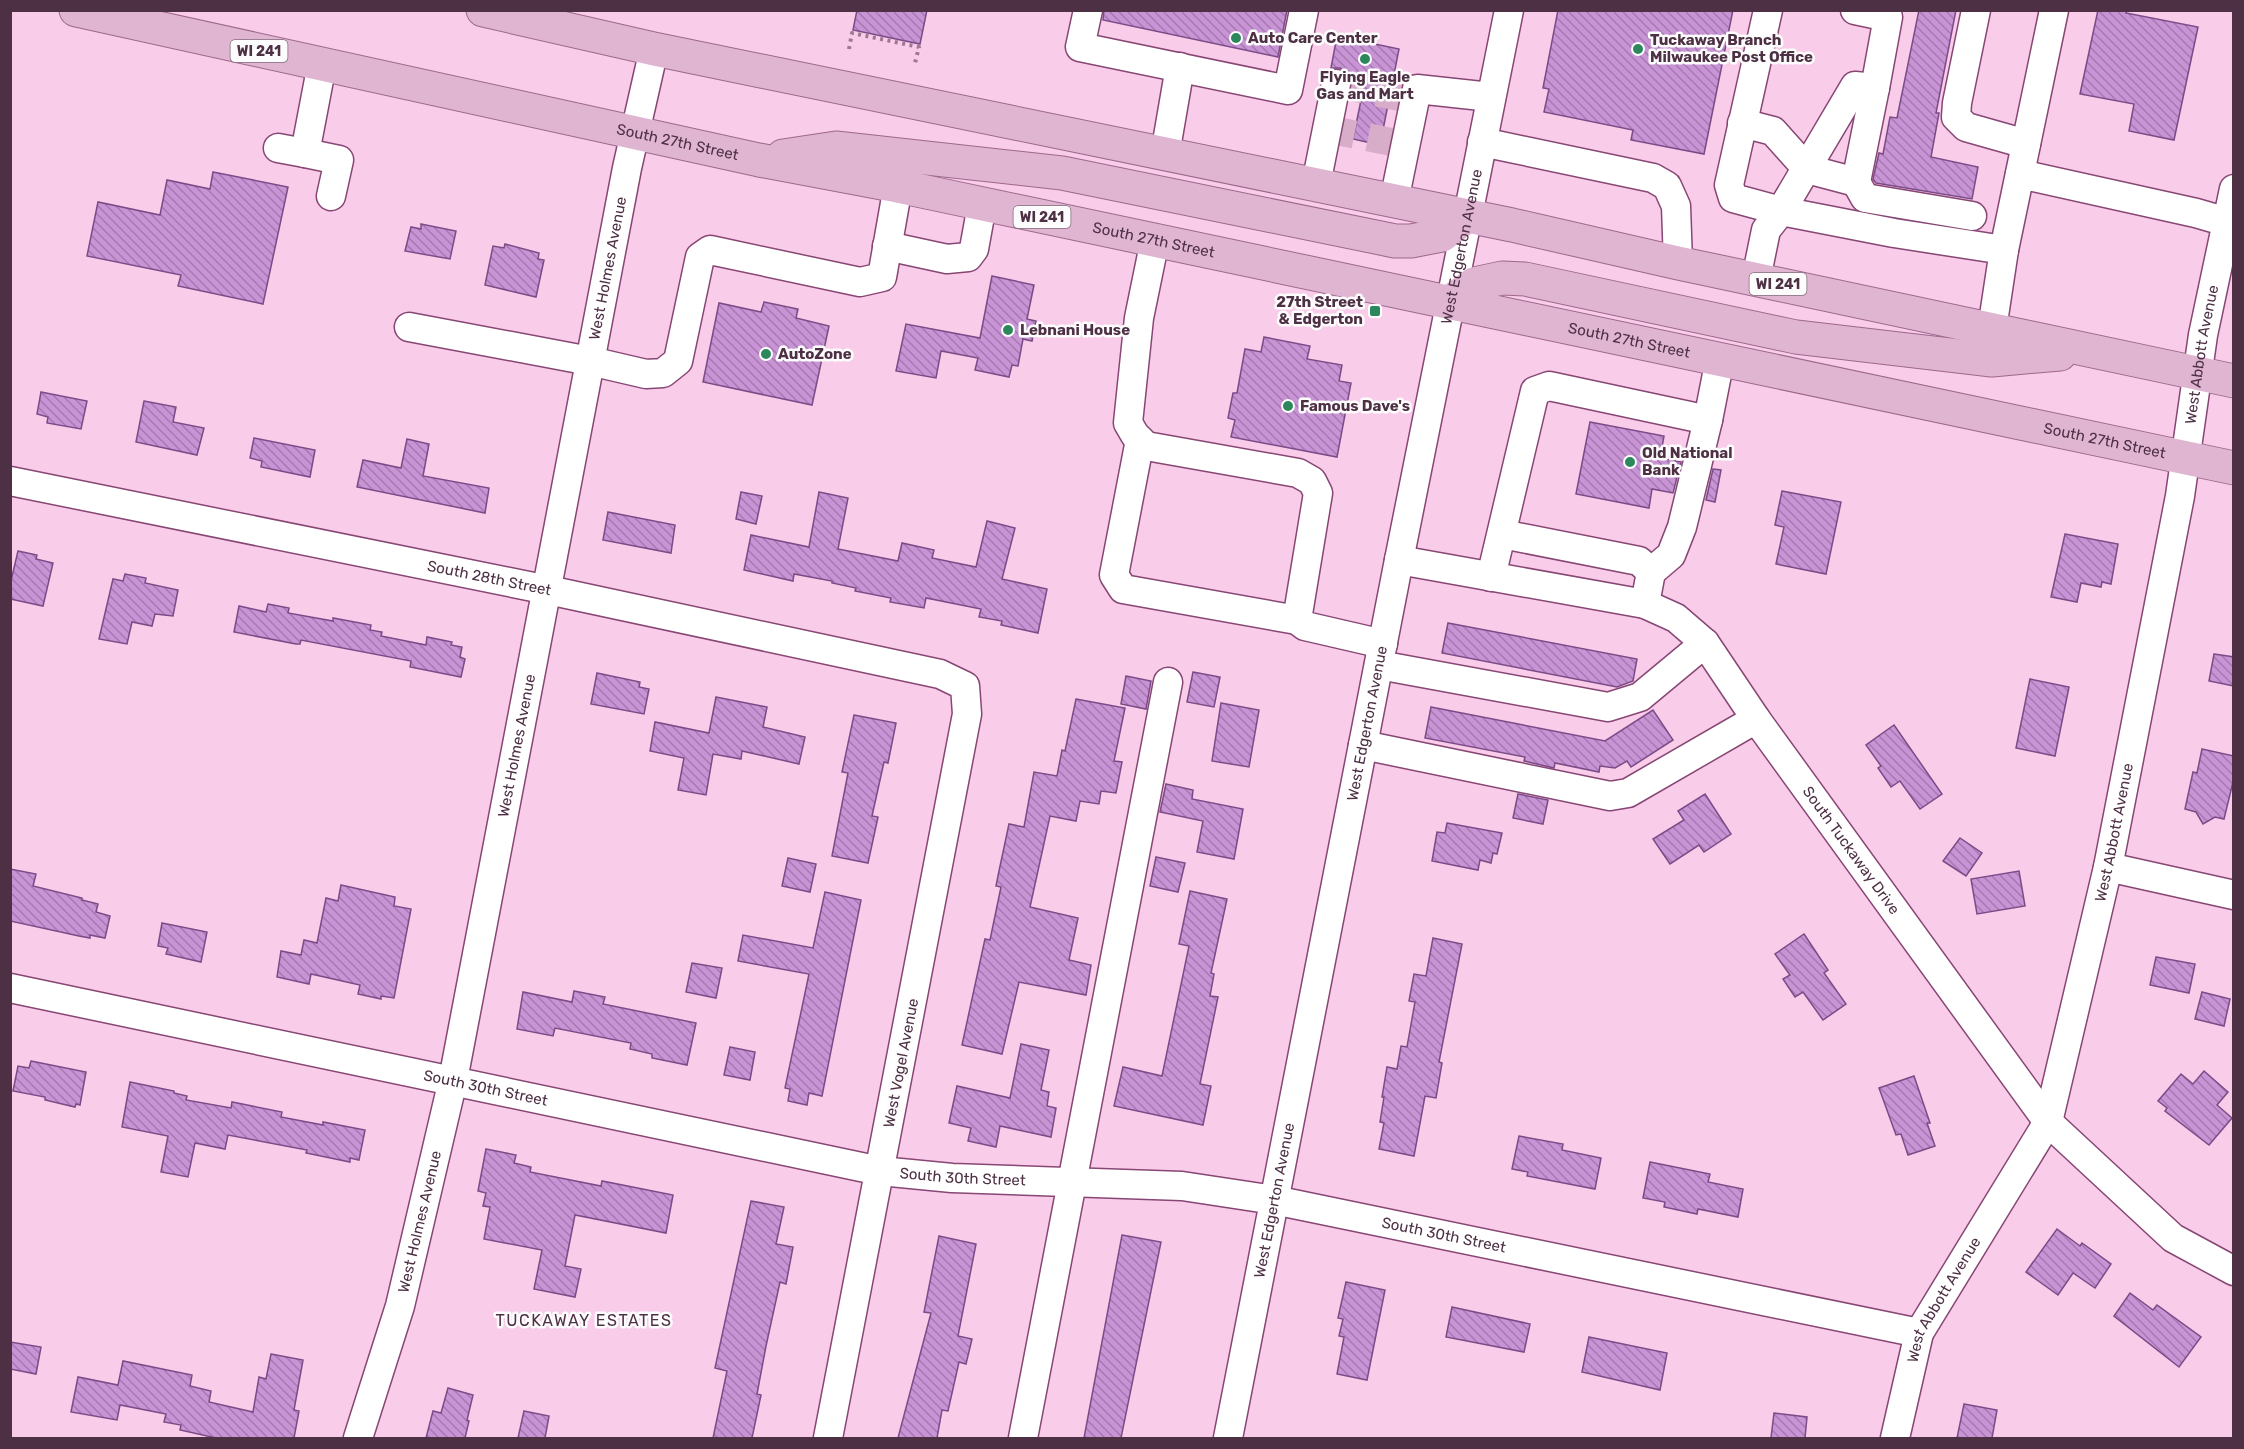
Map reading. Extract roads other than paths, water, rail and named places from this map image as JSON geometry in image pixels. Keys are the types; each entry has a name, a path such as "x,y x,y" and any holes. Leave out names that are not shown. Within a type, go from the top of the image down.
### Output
{"main road":[{"name":"South 27th Street","path":"76,10 759,160 898,186 2234,468"},
{"name":"WI 241","path":"483,10 654,49 1316,184 2234,381"},
{"path":"759,160 836,148 1062,172 1395,241 1442,235 1467,216"},
{"path":"1450,302 1474,284 1502,278 1525,279 1796,337 1992,360 2089,351"}],"street":[{"path":"1088,10 1080,47 1288,90 1304,10"},
{"name":"West Edgerton Avenue","path":"1228,1438 1509,10"},
{"path":"1768,10 1729,186 1733,198 1780,211 1894,233 2004,250"},
{"path":"1855,10 1888,17 1856,182 1865,198 1972,216"},
{"path":"1976,10 1956,117 1966,127 2026,144"},
{"path":"1992,329 2004,250 2054,10"},
{"name":"West Holmes Avenue","path":"358,1438 400,1306 453,1080 634,133 654,49"},
{"path":"322,64 292,150 339,160 331,196"},
{"path":"1165,154 1180,68"},
{"path":"1316,184 1335,84"},
{"path":"1756,279 1766,230 1807,169 1855,86 1875,88"},
{"path":"1395,201 1417,89 1491,97"},
{"path":"1742,123 1773,131 1788,145 1807,169 1856,182"},
{"path":"1482,142 1653,178 1667,186 1676,206 1678,263"},
{"path":"2020,174 2227,222"},
{"path":"409,327 646,375 663,373 678,362 700,257 710,250 860,282 882,277 898,186"},
{"name":"West Abbott Avenue","path":"1895,1438 1919,1333 2048,1122 2108,867 2185,458 2204,335 2234,189"},
{"path":"887,246 947,260 968,257 974,249 982,205"},
{"path":"1155,240 1139,318 1128,423 1135,435 1146,446 1298,473 1312,481 1318,493 1297,620"},
{"path":"1645,604 1651,572 1671,555 1682,527 1720,359"},
{"path":"1491,577 1535,391 1549,386 1708,420"},
{"path":"1140,440 1114,575 1123,589 1297,620 1305,627 1381,654 1608,707 1640,697 1705,643"},
{"name":"South 28th Street","path":"10,481 548,590 940,674 965,687"},
{"path":"1502,534 1640,561 1651,572"},
{"name":"South Tuckaway Drive","path":"1399,560 1645,604 1676,618 1705,643 1756,719 2048,1122 2173,1238 2234,1271"},
{"path":"1023,1438 1168,682"},
{"name":"West Vogel Avenue","path":"828,1438 967,714 965,687"},
{"path":"1363,745 1610,796 1628,793 1756,719"},
{"path":"2108,867 2234,895"},
{"name":"South 30th Street","path":"10,988 880,1171 952,1178 1182,1186 1274,1200 1919,1333"}],"tunnel":[{"path":"1336,84 1414,100"},
{"path":"1327,129 1406,145"}],"place":[{"name":"Auto Care Center","path":"1236,38"},
{"name":"Tuckaway Branch Milwaukee Post Office","path":"1638,49"},
{"name":"Flying Eagle Gas and Mart","path":"1365,59"},
{"name":"27th Street & Edgerton","path":"1375,311"},
{"name":"Lebnani House","path":"1008,330"},
{"name":"AutoZone","path":"766,354"},
{"name":"Famous Dave's","path":"1288,406"},
{"name":"Old National Bank","path":"1630,462"}],"district":[{"name":"TUCKAWAY ESTATES","path":"584,1320"}]}
